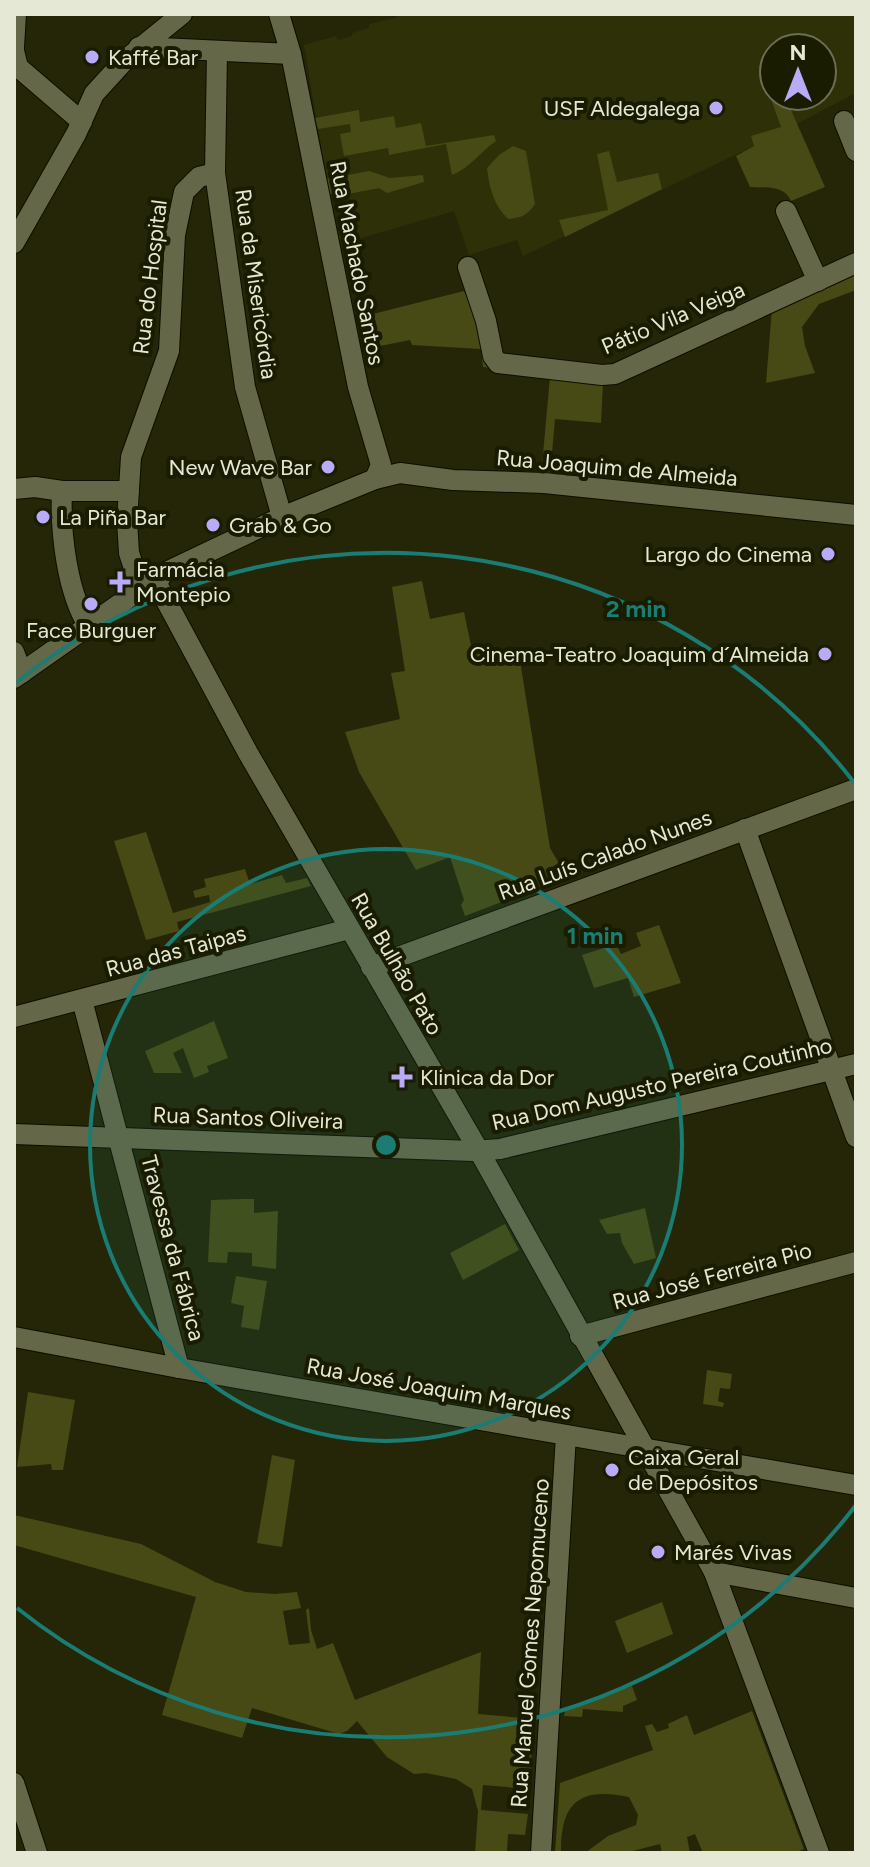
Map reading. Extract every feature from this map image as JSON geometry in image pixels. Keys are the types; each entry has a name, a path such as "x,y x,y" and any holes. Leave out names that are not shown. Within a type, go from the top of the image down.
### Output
{"street":[{"path":"16,14 14,49 18,67 82,122"},
{"path":"14,243 82,122 94,94 139,47 182,14"},
{"name":"Rua Machado Santos","path":"279,14 291,54 358,387 381,465 375,479"},
{"path":"139,47 217,53 291,54"},
{"name":"Rua da Misericórdia","path":"217,53 215,173 248,402 282,517"},
{"path":"844,121 856,151"},
{"name":"Rua do Hospital","path":"149,587 129,553 131,457 169,351 175,235 184,192 199,177 215,173"},
{"path":"786,211 818,281"},
{"name":"Pátio Vila Veiga","path":"468,267 486,321 493,356 498,363 602,375 615,374 856,263"},
{"name":"Rua Joaquim de Almeida","path":"18,676 149,587 162,574 282,517 375,479 400,473 453,480 544,483 856,515"},
{"path":"14,489 129,491"},
{"path":"62,491 64,547 80,613 89,627"},
{"name":"Rua Bulhão Pato","path":"149,587 479,1151 714,1572 819,1853"},
{"path":"14,652 18,676"},
{"name":"Rua Luís Calado Nunes","path":"371,967 856,789"},
{"path":"745,829 856,1137"},
{"name":"Rua das Taipas","path":"14,1017 349,929"},
{"name":"Travessa da Fábrica","path":"82,1000 179,1368"},
{"name":"Rua Dom Augusto Pereira Coutinho","path":"479,1151 500,1149 856,1064"},
{"name":"Rua Santos Oliveira","path":"14,1134 479,1151"},
{"name":"Rua José Ferreira Pio","path":"580,1336 856,1262"},
{"name":"Rua José Joaquim Marques","path":"14,1337 856,1485"},
{"name":"Rua Manuel Gomes Nepomuceno","path":"541,1853 566,1435"},
{"path":"714,1572 856,1598"},
{"path":"14,1783 37,1853"}],"shaded area":[{"path":"397,14 856,14 856,93 838,102 838,32 758,32 758,112 819,112 523,256 517,240 469,255 454,211 341,244 338,232 355,216 351,199 329,194 304,45 336,36 338,40 352,36 352,33 369,28 369,24 398,17"}],"green space":[{"path":"359,110 360,122 394,116 396,128 421,123 426,146 494,135 496,141 452,175 446,144 389,155 388,148 344,156 340,134 351,132 350,124 318,129 315,118"},
{"path":"776,112 792,112 825,187 791,201 779,190 750,187 736,156 754,146 751,136 781,127"},
{"path":"513,146 526,151 535,204 524,215 508,219 493,196 487,168"},
{"path":"609,151 617,182 658,173 662,189 565,237 559,220 608,210 597,154"},
{"path":"369,171 390,178 423,175 424,182 387,193 379,188 338,196 329,194 327,179"},
{"path":"856,270 856,290 819,304 802,327 815,373 766,383 772,308"},
{"path":"464,291 477,319 491,368 483,367 481,349 412,345 410,340 365,349 357,318"},
{"path":"550,377 603,382 601,423 555,419 550,476 541,476"},
{"path":"422,581 430,619 464,612 473,655 518,648 550,848 567,877 465,916 461,905 464,900 450,857 416,870 359,772 345,732 400,719 391,673 405,671 392,587"},
{"path":"146,832 173,913 210,902 209,895 195,898 193,891 206,887 204,879 245,869 250,884 282,875 286,883 307,878 311,886 177,922 179,931 146,940 114,841"},
{"path":"659,925 681,983 634,997 628,978 594,988 582,955 616,944 621,954 641,946 636,933"},
{"path":"214,1021 228,1058 207,1066 209,1072 194,1078 183,1048 173,1053 182,1073 154,1073 145,1051"},
{"path":"254,1199 254,1213 278,1211 276,1269 252,1266 252,1253 228,1252 227,1263 208,1262 211,1200"},
{"path":"645,1208 656,1258 634,1264 620,1233 607,1234 599,1220"},
{"path":"505,1224 519,1250 463,1280 450,1253"},
{"path":"236,1276 267,1281 259,1330 241,1327 244,1306 231,1303"},
{"path":"707,1370 732,1374 730,1389 720,1388 718,1401 724,1403 723,1407 703,1404"},
{"path":"28,1392 75,1400 63,1470 52,1470 51,1464 17,1467"},
{"path":"272,1455 295,1460 282,1547 257,1543"},
{"path":"14,1515 141,1544 215,1582 246,1592 297,1592 301,1608 283,1611 289,1645 310,1643 306,1610 309,1608 317,1649 333,1643 355,1700 481,1652 478,1714 534,1719 529,1789 483,1785 481,1810 528,1814 525,1835 508,1834 507,1853 475,1853 478,1811 472,1789 456,1779 426,1773 414,1774 387,1757 357,1721 339,1734 252,1708 242,1738 162,1715 196,1597 14,1545"},
{"path":"662,1602 673,1634 627,1653 615,1621"},
{"path":"632,1686 637,1700 623,1706 623,1712 583,1709 582,1717 564,1716 565,1711"},
{"path":"752,1711 804,1849 794,1853 703,1853 695,1834 687,1837 690,1853 662,1853 660,1844 625,1853 585,1853 608,1836 636,1825 638,1815 629,1797 598,1794 586,1797 570,1809 562,1834 561,1851 555,1853 560,1783 653,1750 645,1726 652,1724 657,1732 669,1728 668,1724 687,1715 694,1735"}],"place":[{"name":"Kaffé Bar","path":"92,57"},
{"name":"USF Aldegalega","path":"716,108"},
{"name":"New Wave Bar","path":"328,467"},
{"name":"La Piña Bar","path":"43,517"},
{"name":"Grab & Go","path":"213,525"},
{"name":"Largo do Cinema","path":"828,554"},
{"name":"Farmácia Montepio","path":"120,582"},
{"name":"Face Burguer","path":"91,604"},
{"name":"Cinema-Teatro Joaquim d´Almeida","path":"825,654"},
{"name":"Klinica da Dor","path":"402,1077"},
{"name":"Caixa Geral de Depósitos","path":"612,1470"},
{"name":"Marés Vivas","path":"658,1552"}]}
